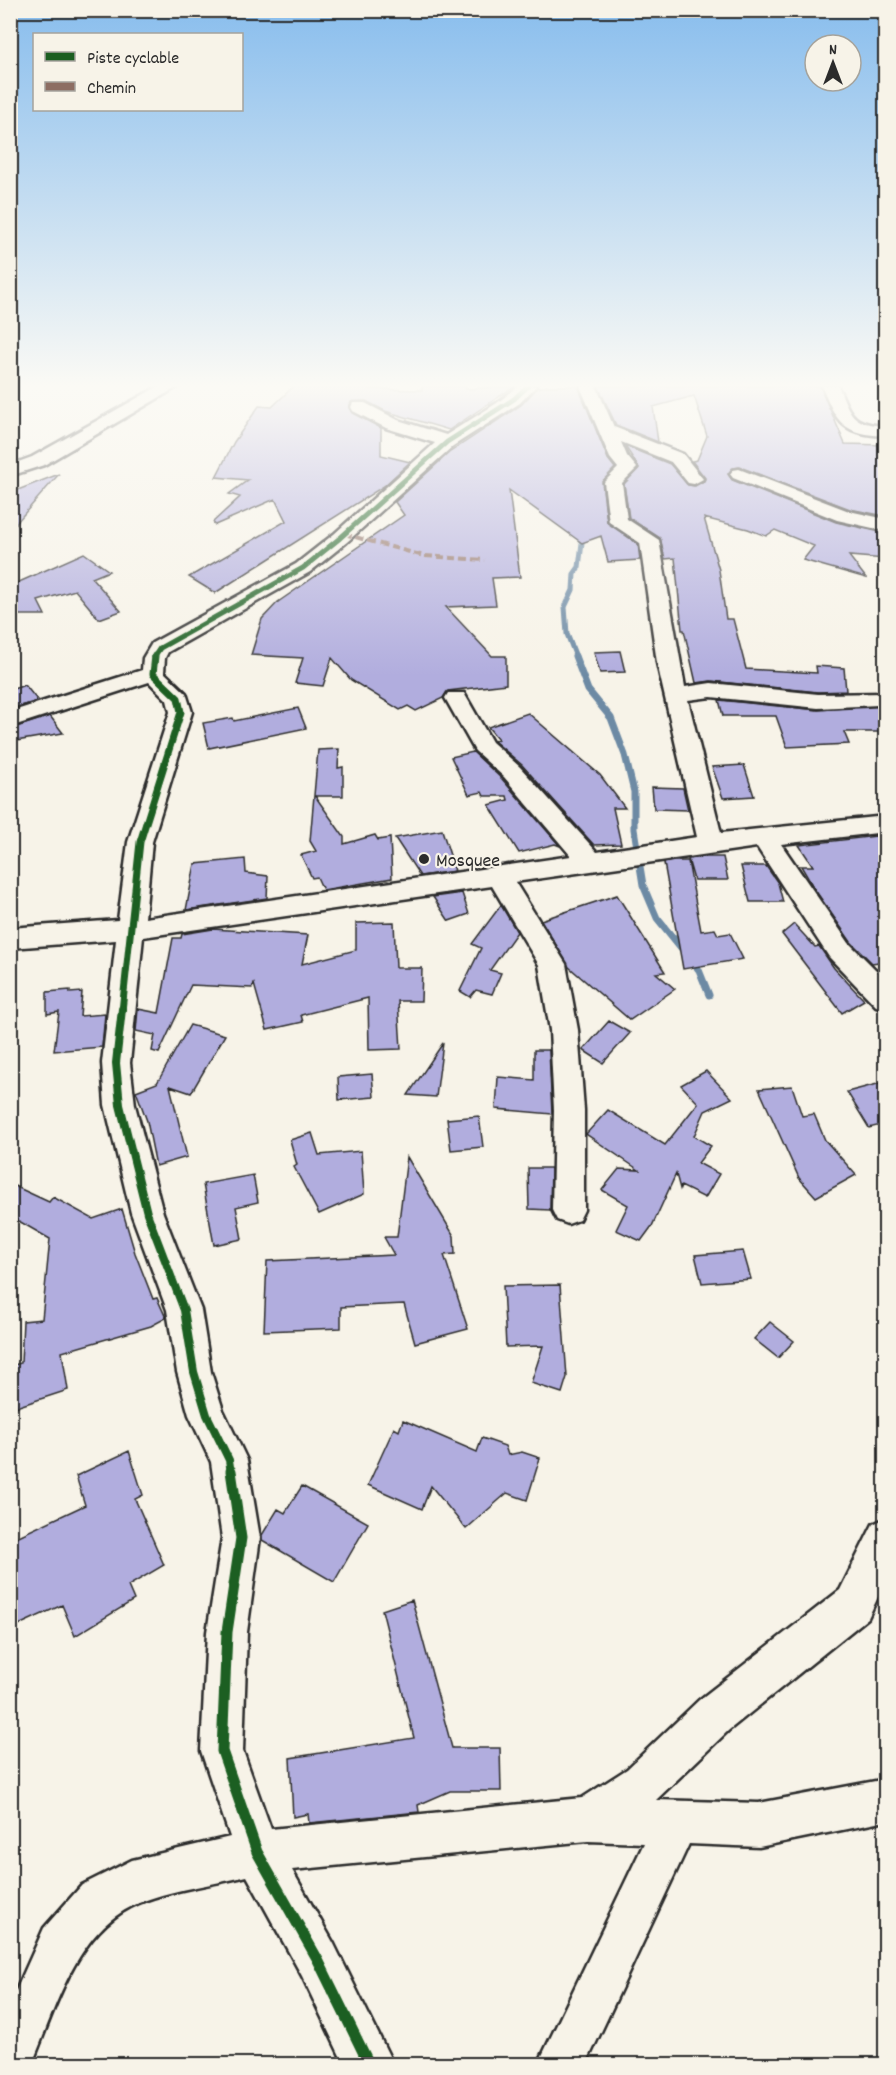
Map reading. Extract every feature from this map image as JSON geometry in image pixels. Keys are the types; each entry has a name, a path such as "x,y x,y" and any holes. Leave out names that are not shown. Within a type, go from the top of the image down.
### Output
{"street":[{"path":"369,2064 318,1960 257,1852 222,1751 227,1632 241,1538 229,1460 207,1415 194,1372 184,1310 147,1214 120,1105 116,1063 140,842 181,712 178,699 153,674 154,658 160,648 303,568 401,483"},
{"path":"613,483 618,522 648,540 675,695 711,843"},
{"path":"761,483 844,516 885,525"},
{"path":"10,720 153,674"},
{"path":"675,695 711,690 818,701 878,698"},
{"path":"456,699 483,746 602,861"},
{"path":"10,938 132,929 498,877 711,843 885,824"},
{"path":"762,837 839,950 885,998"},
{"path":"498,877 552,964 564,1030 569,1110 568,1210"},
{"path":"588,1819 642,1784 714,1715 854,1604 885,1537"},
{"path":"10,2060 60,1944 98,1901 132,1882 257,1852 588,1819 759,1825 885,1800"},
{"path":"562,2064 677,1822"}],"building":[{"path":"36,483 51,483 10,530 10,493"},
{"path":"244,483 387,483 215,593 189,577 286,521 275,499 215,525 213,522 240,497 229,494"},
{"path":"416,483 602,483 607,522 638,544 640,560 608,562 601,536 582,543 509,490 520,577 492,578 496,605 446,607 492,656 506,656 506,684 448,691 443,698 416,711 408,706 400,710 351,680 332,658 323,686 295,683 303,658 251,655 262,619 278,602 404,515 395,502"},
{"path":"686,483 695,486 701,483 739,483 836,522 885,533 885,559 849,556 866,578 803,560 814,546 775,530 766,536 704,518 719,570 726,619 733,619 746,669 817,673 816,666 844,668 846,691 818,692 711,681 696,683 684,630 682,630 675,558 665,559 660,538 629,518 624,484"},
{"path":"781,483 885,483 885,516 850,509"},
{"path":"84,553 109,571 92,578 121,611 99,619 75,590 38,601 45,615 10,615 10,586"},
{"path":"620,651 625,672 600,673 594,652"},
{"path":"25,685 38,701 10,709 10,690"},
{"path":"719,700 818,710 885,705 885,732 844,732 849,744 787,747 776,716 723,716"},
{"path":"298,708 306,728 209,748 203,723 233,718 234,721"},
{"path":"528,713 600,775 625,808 613,808 621,844 594,845 522,765 494,741 498,739 488,727"},
{"path":"50,716 63,733 10,742 10,729"},
{"path":"339,749 338,768 343,767 343,796 315,796 344,837 344,844 375,835 378,840 390,838 392,878 323,890 317,877 312,878 301,855 316,851 310,841 318,750"},
{"path":"473,752 502,779 560,846 555,844 519,853 489,805 508,800 507,796 484,796 482,792 469,795 451,757"},
{"path":"744,765 754,796 723,798 712,767"},
{"path":"652,787 683,788 688,810 654,809"},
{"path":"442,830 455,871 420,876 395,838"},
{"path":"885,835 885,961 872,963 851,942 815,890 801,866 813,866 799,845"},
{"path":"723,857 728,880 694,880 688,859"},
{"path":"245,859 246,873 268,876 267,898 186,910 195,864"},
{"path":"688,861 701,931 715,929 718,935 730,933 743,959 683,969 664,863"},
{"path":"741,866 766,866 778,883 783,902 750,902"},
{"path":"462,893 469,914 449,921 433,897"},
{"path":"617,895 665,972 656,973 675,989 630,1020 569,967 541,920"},
{"path":"501,905 517,932 490,970 501,973 492,994 476,990 470,997 460,991 481,948 472,944"},
{"path":"394,922 396,968 422,968 421,1001 398,1001 401,1049 369,1050 368,998 301,1015 303,1022 267,1030 254,984 252,988 191,985 159,1053 152,1051 155,1035 136,1031 138,1009 159,1013 173,938 181,938 182,934 213,929 308,935 302,964 356,950 356,923"},
{"path":"794,924 815,947 819,946 834,968 864,1000 842,1013 782,934"},
{"path":"70,990 70,993 82,992 80,1016 105,1014 102,1047 54,1051 59,1012 47,1014 47,992"},
{"path":"609,1021 630,1033 603,1063 583,1050"},
{"path":"190,1025 225,1035 191,1093 170,1086 187,1157 156,1166 147,1121 136,1091 157,1083"},
{"path":"443,1043 436,1097 408,1095"},
{"path":"534,1050 549,1050 552,1114 496,1109 498,1077 534,1080"},
{"path":"706,1071 732,1098 705,1111 694,1136 711,1146 698,1163 719,1174 705,1198 681,1186 680,1189 676,1174 652,1226 641,1241 616,1230 628,1205 602,1190 619,1169 639,1170 586,1134 608,1110 665,1145 698,1103 681,1085"},
{"path":"372,1074 374,1097 339,1100 338,1077"},
{"path":"885,1082 885,1124 869,1128 847,1092"},
{"path":"792,1086 802,1116 814,1114 825,1140 856,1175 816,1197 799,1178 759,1089"},
{"path":"479,1116 483,1147 451,1150 447,1119"},
{"path":"312,1133 319,1155 361,1151 364,1194 319,1214 294,1167 297,1165 290,1140"},
{"path":"407,1157 454,1236 455,1254 444,1255 468,1329 415,1343 404,1304 341,1307 341,1328 264,1331 267,1261 394,1255 384,1237 397,1237"},
{"path":"528,1168 551,1168 550,1210 529,1209"},
{"path":"253,1175 258,1202 236,1207 242,1239 214,1245 203,1184"},
{"path":"10,1184 49,1202 53,1197 93,1219 122,1209 135,1253 153,1299 157,1298 166,1318 151,1326 62,1352 68,1390 16,1407 10,1366 21,1363 23,1321 42,1319 50,1239 10,1216"},
{"path":"743,1251 751,1279 702,1283 695,1255"},
{"path":"560,1285 567,1377 562,1393 531,1383 543,1346 506,1347 503,1286"},
{"path":"770,1322 794,1341 778,1358 754,1339"},
{"path":"403,1420 477,1452 482,1438 505,1446 508,1455 522,1452 540,1458 527,1500 507,1493 466,1529 431,1486 422,1509 368,1485 394,1428 399,1431"},
{"path":"129,1451 143,1495 135,1499 164,1565 128,1586 134,1600 75,1636 62,1605 10,1629 10,1540 85,1505 76,1476"},
{"path":"302,1486 368,1523 334,1582 262,1540 262,1535 278,1509 285,1513"},
{"path":"412,1600 452,1748 500,1748 501,1791 450,1791 418,1805 419,1812 309,1823 308,1814 293,1817 290,1758 414,1738 382,1610"}],"waterway":[{"path":"576,657 567,634 565,607 573,590 574,574 579,567 582,543 577,534"},
{"path":"575,656 588,690 611,718 625,755 634,792 634,829 643,885 657,918 699,970 709,995"}],"marked path":[{"path":"344,534 424,556 485,560"}],"cycle path":[{"path":"369,2064 318,1960 257,1852 222,1751 227,1632 241,1538 229,1460 207,1415 194,1372 184,1310 147,1213 120,1105 116,1063 140,842 181,712 178,698 153,674 154,658 160,648 251,600 303,568 322,554 400,483"}],"place":[{"name":"Mosquee","path":"424,859"}]}
